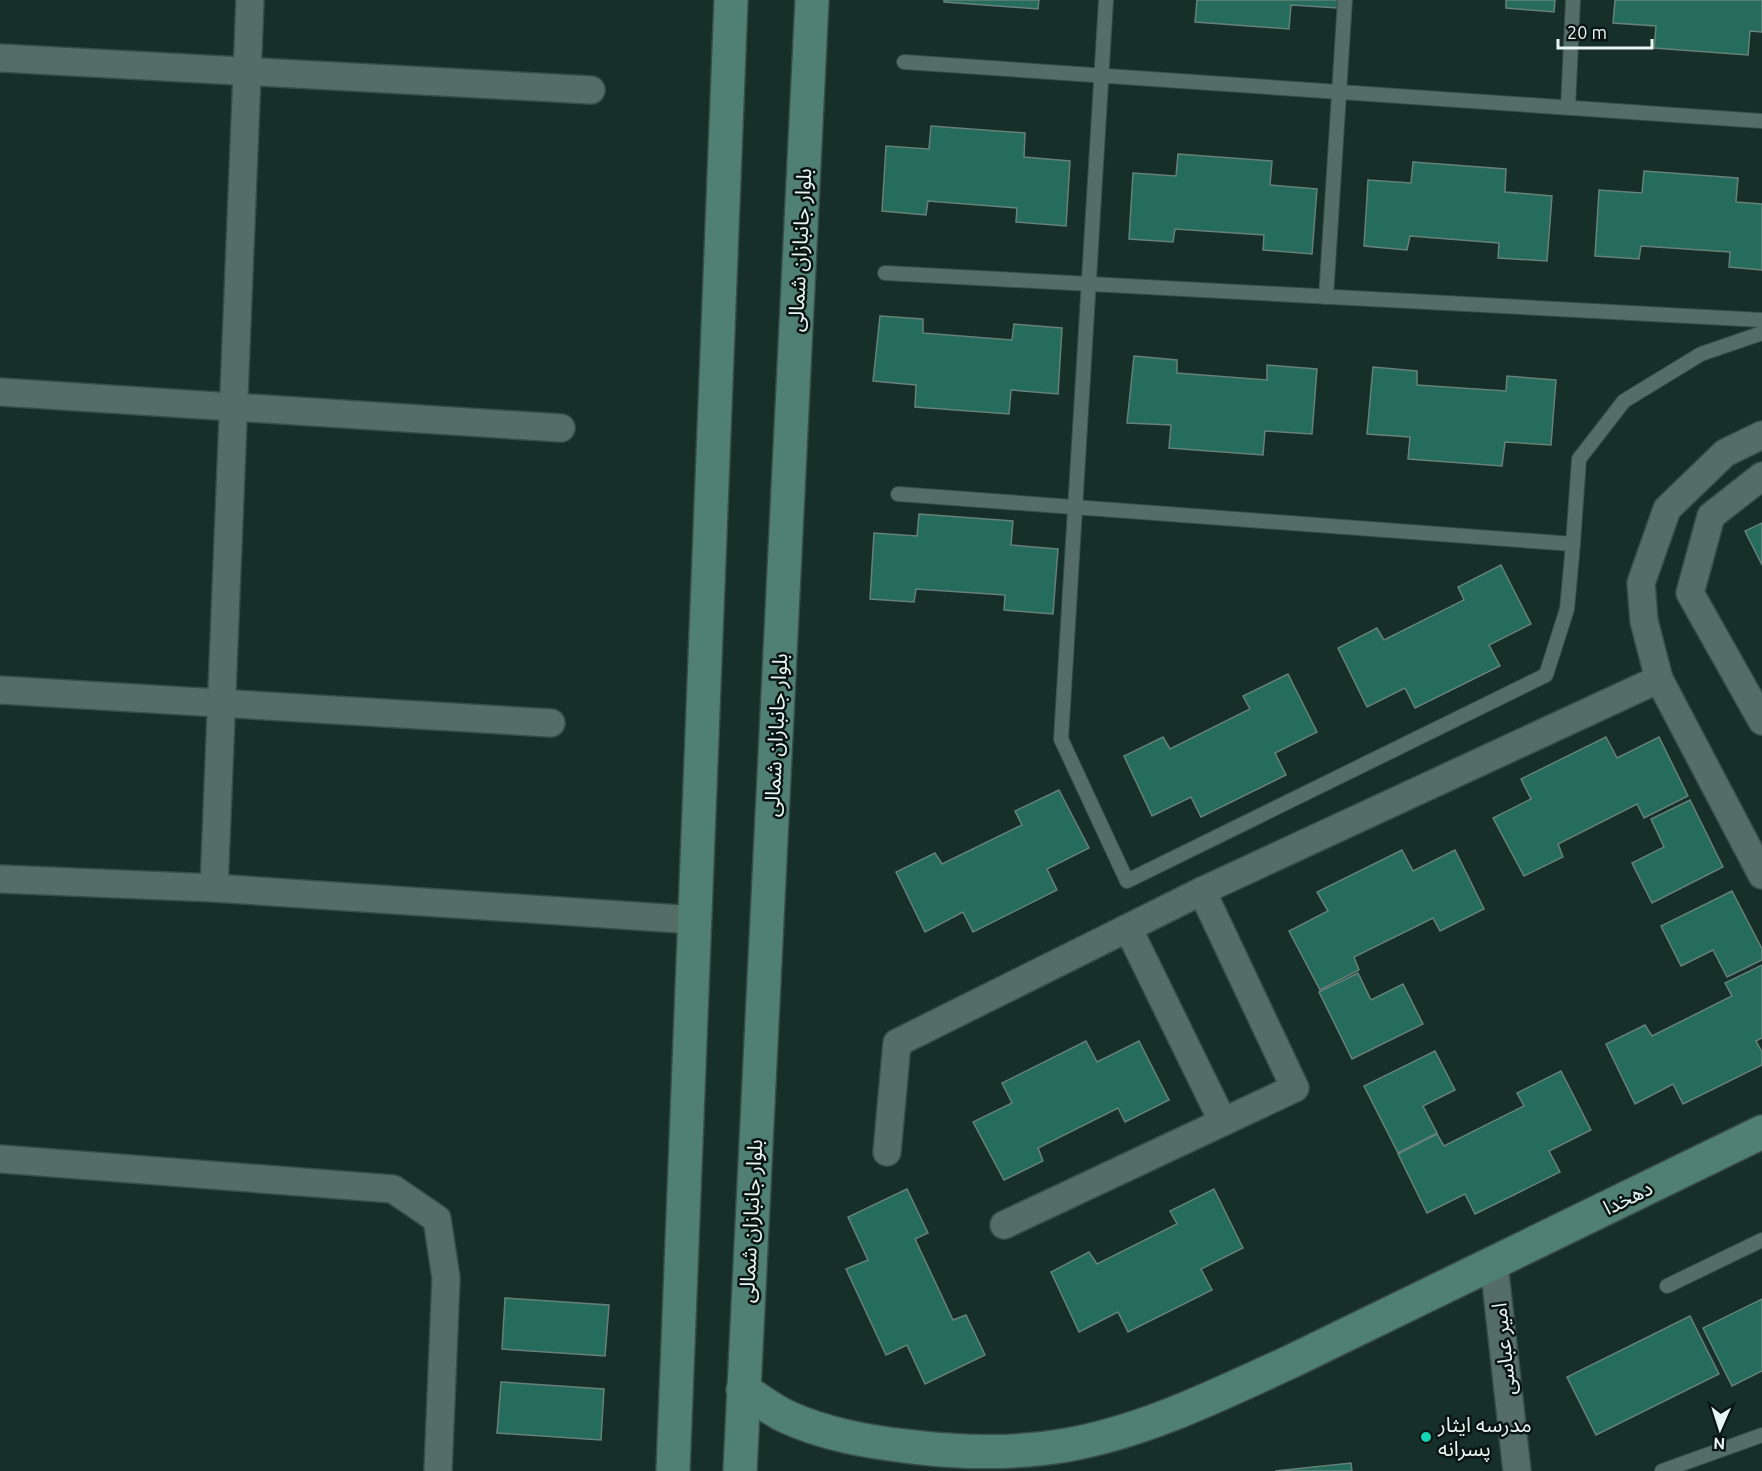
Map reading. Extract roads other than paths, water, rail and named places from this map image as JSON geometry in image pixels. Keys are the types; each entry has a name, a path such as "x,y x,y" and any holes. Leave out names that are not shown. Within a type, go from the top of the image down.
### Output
{"main road":[{"path":"673,1471 731,0"},
{"name":"بلوار جانبازان شمالی","path":"740,1471 812,0"},
{"name":"دهخدا","path":"743,1390 784,1416 837,1435 950,1451 1001,1452 1067,1445 1115,1433 1226,1392 1762,1132"}],"street":[{"path":"214,888 250,0"},
{"path":"0,58 591,90"},
{"path":"0,392 561,428"},
{"path":"1762,435 1725,453 1667,509 1641,584 1644,621 1659,679 1762,875"},
{"path":"1762,476 1711,516 1690,593 1762,722"},
{"path":"886,1152 897,1043 1202,891 1659,679"},
{"path":"0,690 551,723"},
{"path":"0,879 214,888 695,920"},
{"path":"1004,1225 1295,1088 1202,891"},
{"path":"1128,928 1223,1122"},
{"path":"0,1159 393,1189 437,1219 446,1278 438,1471"},
{"name":"امیر عباسی","path":"1494,1264 1517,1471"}],"lane":[{"path":"1106,0 1061,739 1127,881 1546,675 1568,609 1579,459 1624,401 1701,354 1762,333"},
{"path":"1326,297 1345,0"},
{"path":"1568,107 1573,0"},
{"path":"904,62 1762,121"},
{"path":"885,273 1762,320"},
{"path":"898,494 1573,544"},
{"path":"1667,1286 1762,1240"},
{"path":"1662,1471 1762,1435"}],"place":[{"name":"مدرسه ایثار پسرانه","path":"1426,1437"}]}
